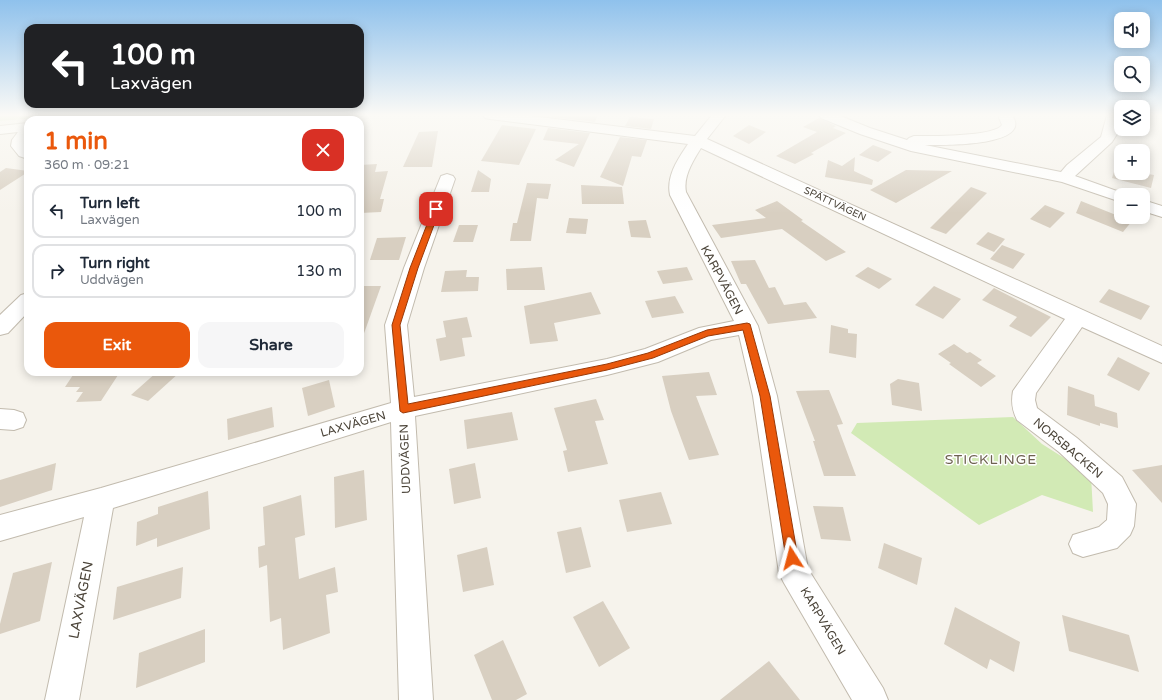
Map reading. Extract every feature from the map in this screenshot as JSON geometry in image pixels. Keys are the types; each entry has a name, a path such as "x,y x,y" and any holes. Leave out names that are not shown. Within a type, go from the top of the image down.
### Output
{"street":[{"name":"KARPVÄGEN","path":"694,148 684,163 676,187 679,197 747,326 765,396 794,573 871,700"},
{"name":"SPÄTTVÄGEN","path":"713,148 1162,355"},
{"path":"918,148 939,154 1066,178 1114,195"},
{"path":"1066,178 1067,174 1098,148"},
{"name":"UDDVÄGEN","path":"416,700 403,409 396,325 414,268 447,179"},
{"path":"1150,208 1162,212"},
{"path":"0,328 24,304"},
{"name":"NORSBACKEN","path":"1078,316 1025,391 1023,400 1026,413 1068,445 1113,485 1122,504 1120,526 1107,539 1083,544"},
{"name":"LAXVÄGEN","path":"0,528 101,500 403,409 607,367 650,356 707,333 747,326"},
{"name":"LAXVÄGEN","path":"62,700 101,500"}],"green space":[{"path":"1013,417 1042,444 1091,475 1093,512 1042,495 979,525 851,433 857,423"}],"building":[{"path":"412,148 435,148 432,167 403,167"},
{"path":"489,148 527,148 519,165 481,161"},
{"path":"574,148 583,148 574,167 555,160"},
{"path":"615,148 644,148 641,157 632,156 623,186 600,177"},
{"path":"790,148 820,148 811,153 814,154 795,164 776,156"},
{"path":"869,148 880,148 892,152 878,162 859,155"},
{"path":"855,157 854,171 873,180 872,185 825,177 828,160 842,166"},
{"path":"377,164 375,172 388,171 380,199 384,199 381,212 364,213 364,165"},
{"path":"6,168 24,170 24,175 0,190 0,172"},
{"path":"478,170 491,179 489,192 471,192"},
{"path":"906,170 952,171 896,203 870,190"},
{"path":"1150,174 1154,175 1151,188 1120,180 1150,180"},
{"path":"527,183 551,184 548,199 537,198 531,241 510,241 513,223 517,223"},
{"path":"581,185 622,187 624,204 582,204"},
{"path":"971,187 987,193 946,234 930,228"},
{"path":"777,201 803,220 801,221 846,252 826,261 782,229 721,238 712,225 766,218 755,210"},
{"path":"1081,201 1114,214 1114,224 1130,224 1123,232 1076,213"},
{"path":"1045,205 1065,213 1050,228 1030,219"},
{"path":"569,218 588,219 586,234 566,233"},
{"path":"646,220 651,238 631,237 628,221"},
{"path":"459,225 478,225 473,242 453,242"},
{"path":"988,232 1005,239 994,252 976,244"},
{"path":"406,237 399,260 370,260 377,238"},
{"path":"1002,245 1025,254 1013,269 990,259"},
{"path":"755,260 769,288 775,287 784,305 806,302 817,318 768,324 746,284 741,284 731,261"},
{"path":"542,267 545,290 507,290 506,269"},
{"path":"687,267 693,280 663,284 657,271"},
{"path":"868,267 892,279 879,289 855,276"},
{"path":"467,270 466,277 479,277 478,291 441,292 445,271"},
{"path":"364,286 381,286 364,333"},
{"path":"934,286 961,299 943,319 915,305"},
{"path":"994,288 1051,317 1031,337 1009,326 1017,317 982,300"},
{"path":"1109,289 1150,306 1141,320 1099,302"},
{"path":"591,292 601,314 554,323 558,341 530,344 524,306"},
{"path":"675,296 684,313 652,318 645,301"},
{"path":"467,317 472,337 462,338 465,356 440,361 436,339 446,337 443,321"},
{"path":"831,325 848,329 848,333 857,334 856,358 829,353"},
{"path":"954,344 967,353 970,352 982,360 977,363 996,376 981,387 949,364 951,363 938,354"},
{"path":"1118,357 1150,373 1139,391 1107,375"},
{"path":"709,372 717,395 696,396 719,455 689,460 671,411 662,376"},
{"path":"72,376 117,376 101,401 76,402 83,392 76,392 80,387 65,387"},
{"path":"152,376 176,376 148,401 131,395"},
{"path":"898,379 919,383 922,411 892,405 890,384"},
{"path":"329,380 335,407 308,416 302,388"},
{"path":"1068,386 1094,395 1095,406 1117,413 1118,428 1100,423 1100,426 1067,415"},
{"path":"829,390 843,424 837,425 856,476 824,476 813,441 815,441 796,391"},
{"path":"596,399 604,420 595,421 608,464 568,472 563,451 567,450 554,408"},
{"path":"272,407 274,427 228,440 227,419"},
{"path":"512,412 518,440 467,449 464,420"},
{"path":"56,463 52,490 0,507 0,480"},
{"path":"475,463 481,498 454,504 449,469"},
{"path":"1162,465 1162,503 1132,470"},
{"path":"364,470 367,520 335,528 334,477"},
{"path":"208,491 210,529 157,547 157,538 136,546 137,522 158,514 158,507"},
{"path":"661,492 672,524 627,532 619,500"},
{"path":"301,495 305,535 295,538 299,579 335,567 338,592 326,595 330,633 283,650 281,618 270,622 267,565 259,568 258,547 265,545 263,507"},
{"path":"813,506 843,507 851,541 821,539"},
{"path":"581,527 591,567 566,573 557,532"},
{"path":"884,543 922,558 917,585 878,568"},
{"path":"487,547 494,585 463,592 457,555"},
{"path":"52,562 40,621 0,634 0,624 13,573"},
{"path":"183,567 181,598 113,620 117,587"},
{"path":"603,601 630,648 599,667 573,617"},
{"path":"955,607 1020,642 1014,672 990,659 987,669 944,644"},
{"path":"1062,615 1129,635 1139,672 1069,651"},
{"path":"205,629 205,662 136,688 139,653"},
{"path":"503,640 527,694 516,700 492,700 474,655"},
{"path":"769,661 800,700 720,700"}],"district":[{"name":"STICKLINGE","path":"991,459"}],"route":[{"path":"436,209 414,268 396,325 403,409 607,367 650,356 707,333 747,326 765,396 792,558"}]}
